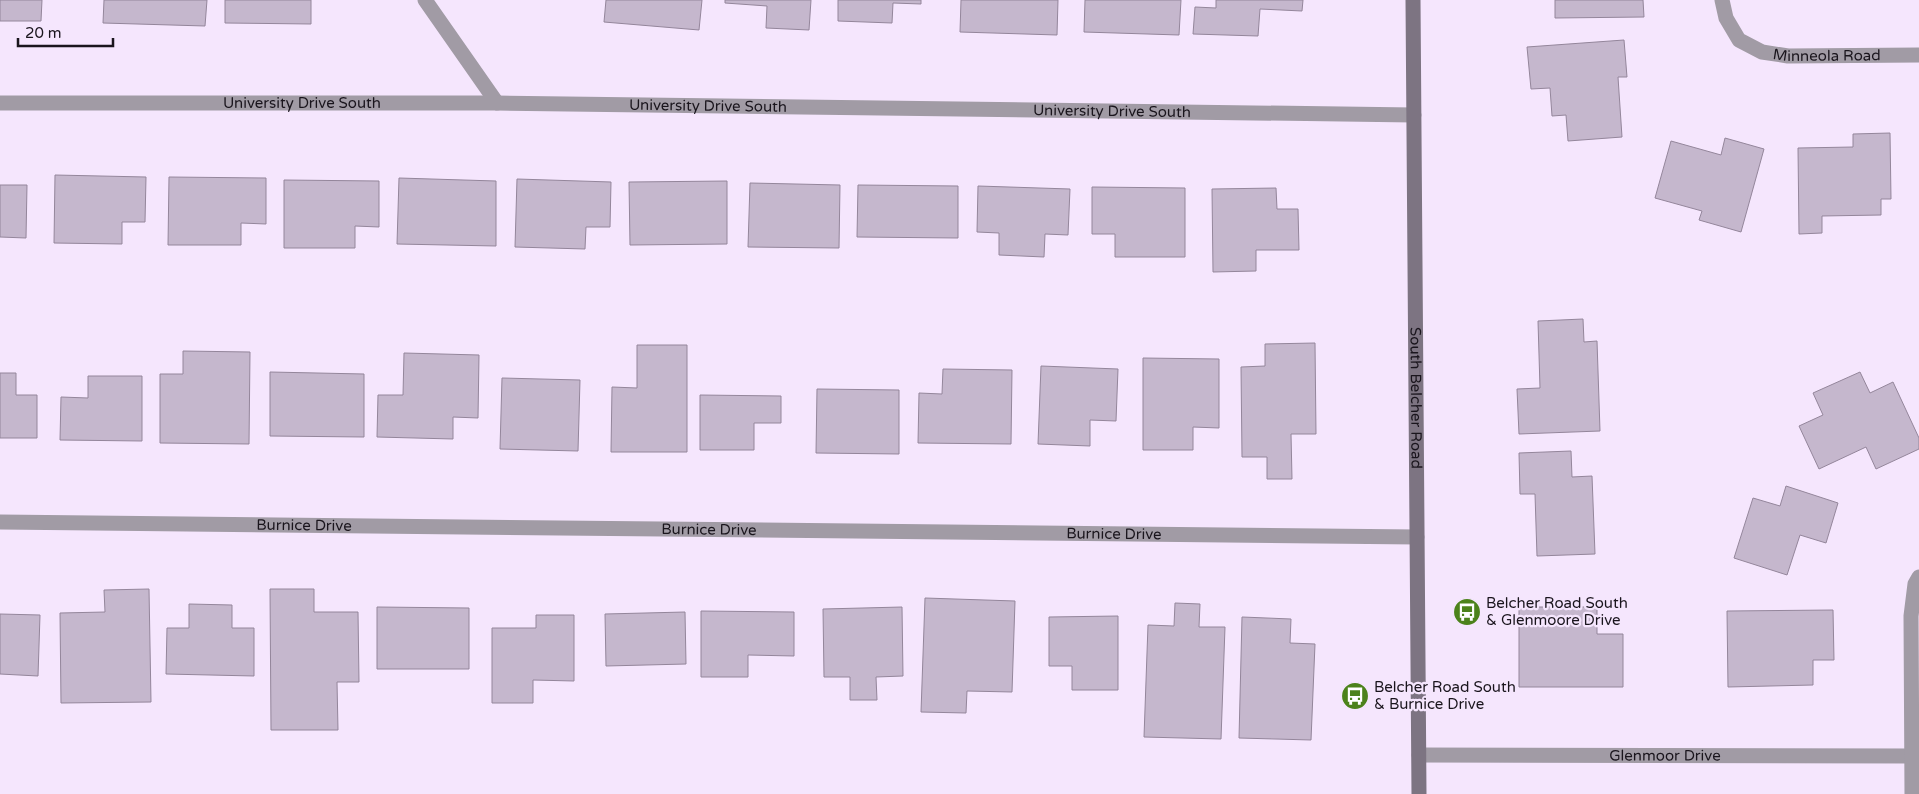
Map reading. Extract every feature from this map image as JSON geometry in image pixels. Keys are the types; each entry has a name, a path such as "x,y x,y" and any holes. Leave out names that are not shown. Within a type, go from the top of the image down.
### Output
{"main road":[{"name":"South Belcher Road","path":"1413,0 1419,794"}],"street":[{"path":"425,0 497,103"},
{"name":"Minneola Road","path":"1722,0 1726,18 1739,40 1762,52 1788,56 1919,55"},
{"name":"University Drive South","path":"0,103 497,103 1414,115"},
{"name":"Burnice Drive","path":"0,522 1417,537"},
{"path":"1912,794 1911,616 1915,584 1919,576"},
{"name":"Glenmoor Drive","path":"1419,755 1912,756"}],"building":[{"path":"0,0 42,0 41,21 0,21"},
{"path":"104,0 207,0 205,26 103,23"},
{"path":"225,0 311,0 311,24 225,23"},
{"path":"606,0 702,0 699,30 604,22"},
{"path":"725,0 811,0 809,30 766,28 767,6 725,3"},
{"path":"838,0 921,0 921,4 893,3 892,23 838,21"},
{"path":"961,0 1058,0 1057,35 960,32"},
{"path":"1085,0 1181,0 1179,35 1084,32"},
{"path":"1216,0 1303,0 1302,11 1260,9 1258,36 1193,34 1195,7 1216,8"},
{"path":"1555,0 1643,0 1644,17 1555,18"},
{"path":"1624,40 1627,77 1618,77 1622,137 1568,141 1566,115 1552,116 1550,88 1531,89 1527,47"},
{"path":"1890,133 1891,199 1881,199 1881,215 1822,216 1822,233 1799,234 1798,148 1853,147 1853,134"},
{"path":"1725,138 1764,149 1741,232 1699,220 1702,211 1655,198 1671,141 1721,155"},
{"path":"55,175 146,177 145,222 122,222 122,244 54,243"},
{"path":"169,177 266,178 266,224 241,223 241,245 168,245"},
{"path":"399,178 496,181 496,246 397,244"},
{"path":"517,179 611,182 610,227 586,227 585,249 515,247"},
{"path":"284,180 379,181 379,227 355,226 355,248 284,248"},
{"path":"727,181 727,244 630,245 629,182"},
{"path":"750,183 840,185 839,248 748,247"},
{"path":"0,185 27,185 26,238 0,237"},
{"path":"858,185 958,186 958,238 857,237"},
{"path":"978,186 1070,189 1068,235 1045,234 1044,257 999,255 999,233 977,232"},
{"path":"1092,187 1185,188 1185,257 1115,257 1115,234 1092,234"},
{"path":"1276,188 1277,209 1298,209 1299,250 1256,250 1256,271 1213,272 1212,189"},
{"path":"1583,319 1584,342 1597,341 1600,431 1519,434 1517,389 1540,388 1538,321"},
{"path":"1315,343 1316,434 1291,434 1292,479 1267,479 1267,457 1242,457 1241,367 1265,366 1265,344"},
{"path":"637,345 687,345 687,452 611,452 612,387 637,388"},
{"path":"183,351 250,352 249,444 160,443 160,374 183,374"},
{"path":"404,353 479,355 478,418 453,417 453,439 377,437 378,395 403,395"},
{"path":"1143,358 1219,359 1219,428 1193,427 1193,450 1143,450"},
{"path":"1041,366 1118,369 1116,421 1090,420 1090,446 1038,444"},
{"path":"943,369 1012,370 1011,444 918,443 919,393 942,394"},
{"path":"270,372 364,374 364,437 270,436"},
{"path":"1860,372 1870,393 1893,382 1919,438 1919,449 1876,469 1866,447 1819,469 1799,426 1823,415 1813,393"},
{"path":"0,373 16,373 16,395 37,395 37,438 0,438"},
{"path":"88,376 142,376 142,441 60,440 61,397 88,398"},
{"path":"502,378 580,380 578,451 500,449"},
{"path":"817,389 899,390 899,454 816,453"},
{"path":"700,395 781,396 781,423 754,423 754,450 700,450"},
{"path":"1571,451 1572,477 1592,476 1595,554 1537,556 1535,494 1520,494 1519,453"},
{"path":"1786,486 1838,503 1826,543 1800,535 1787,575 1734,558 1753,498 1780,506"},
{"path":"149,589 151,702 61,703 60,613 105,612 104,590"},
{"path":"270,589 314,589 314,612 358,612 359,682 337,682 338,730 271,730"},
{"path":"925,598 1015,601 1012,692 967,691 966,713 921,712"},
{"path":"1175,603 1200,604 1199,627 1225,627 1221,739 1144,737 1148,625 1174,626"},
{"path":"189,604 232,605 232,628 254,628 254,676 166,674 167,628 189,628"},
{"path":"377,607 469,608 469,669 377,669"},
{"path":"902,607 903,676 876,677 877,700 850,700 850,677 824,677 823,609"},
{"path":"1519,607 1597,607 1597,634 1623,634 1623,687 1519,687"},
{"path":"1833,610 1834,660 1813,660 1813,685 1728,687 1727,611"},
{"path":"701,611 794,612 794,656 748,655 748,677 701,677"},
{"path":"685,612 686,664 606,666 605,614"},
{"path":"0,614 40,615 38,676 0,674"},
{"path":"536,615 574,615 574,681 533,680 533,703 492,703 492,628 536,628"},
{"path":"1118,616 1118,690 1072,690 1072,666 1049,666 1049,617"},
{"path":"1242,617 1291,619 1290,643 1315,644 1311,740 1239,738"}],"place":[{"name":"Belcher Road South & Glenmoore Drive","path":"1467,612"},
{"name":"Belcher Road South & Burnice Drive","path":"1355,696"}]}
